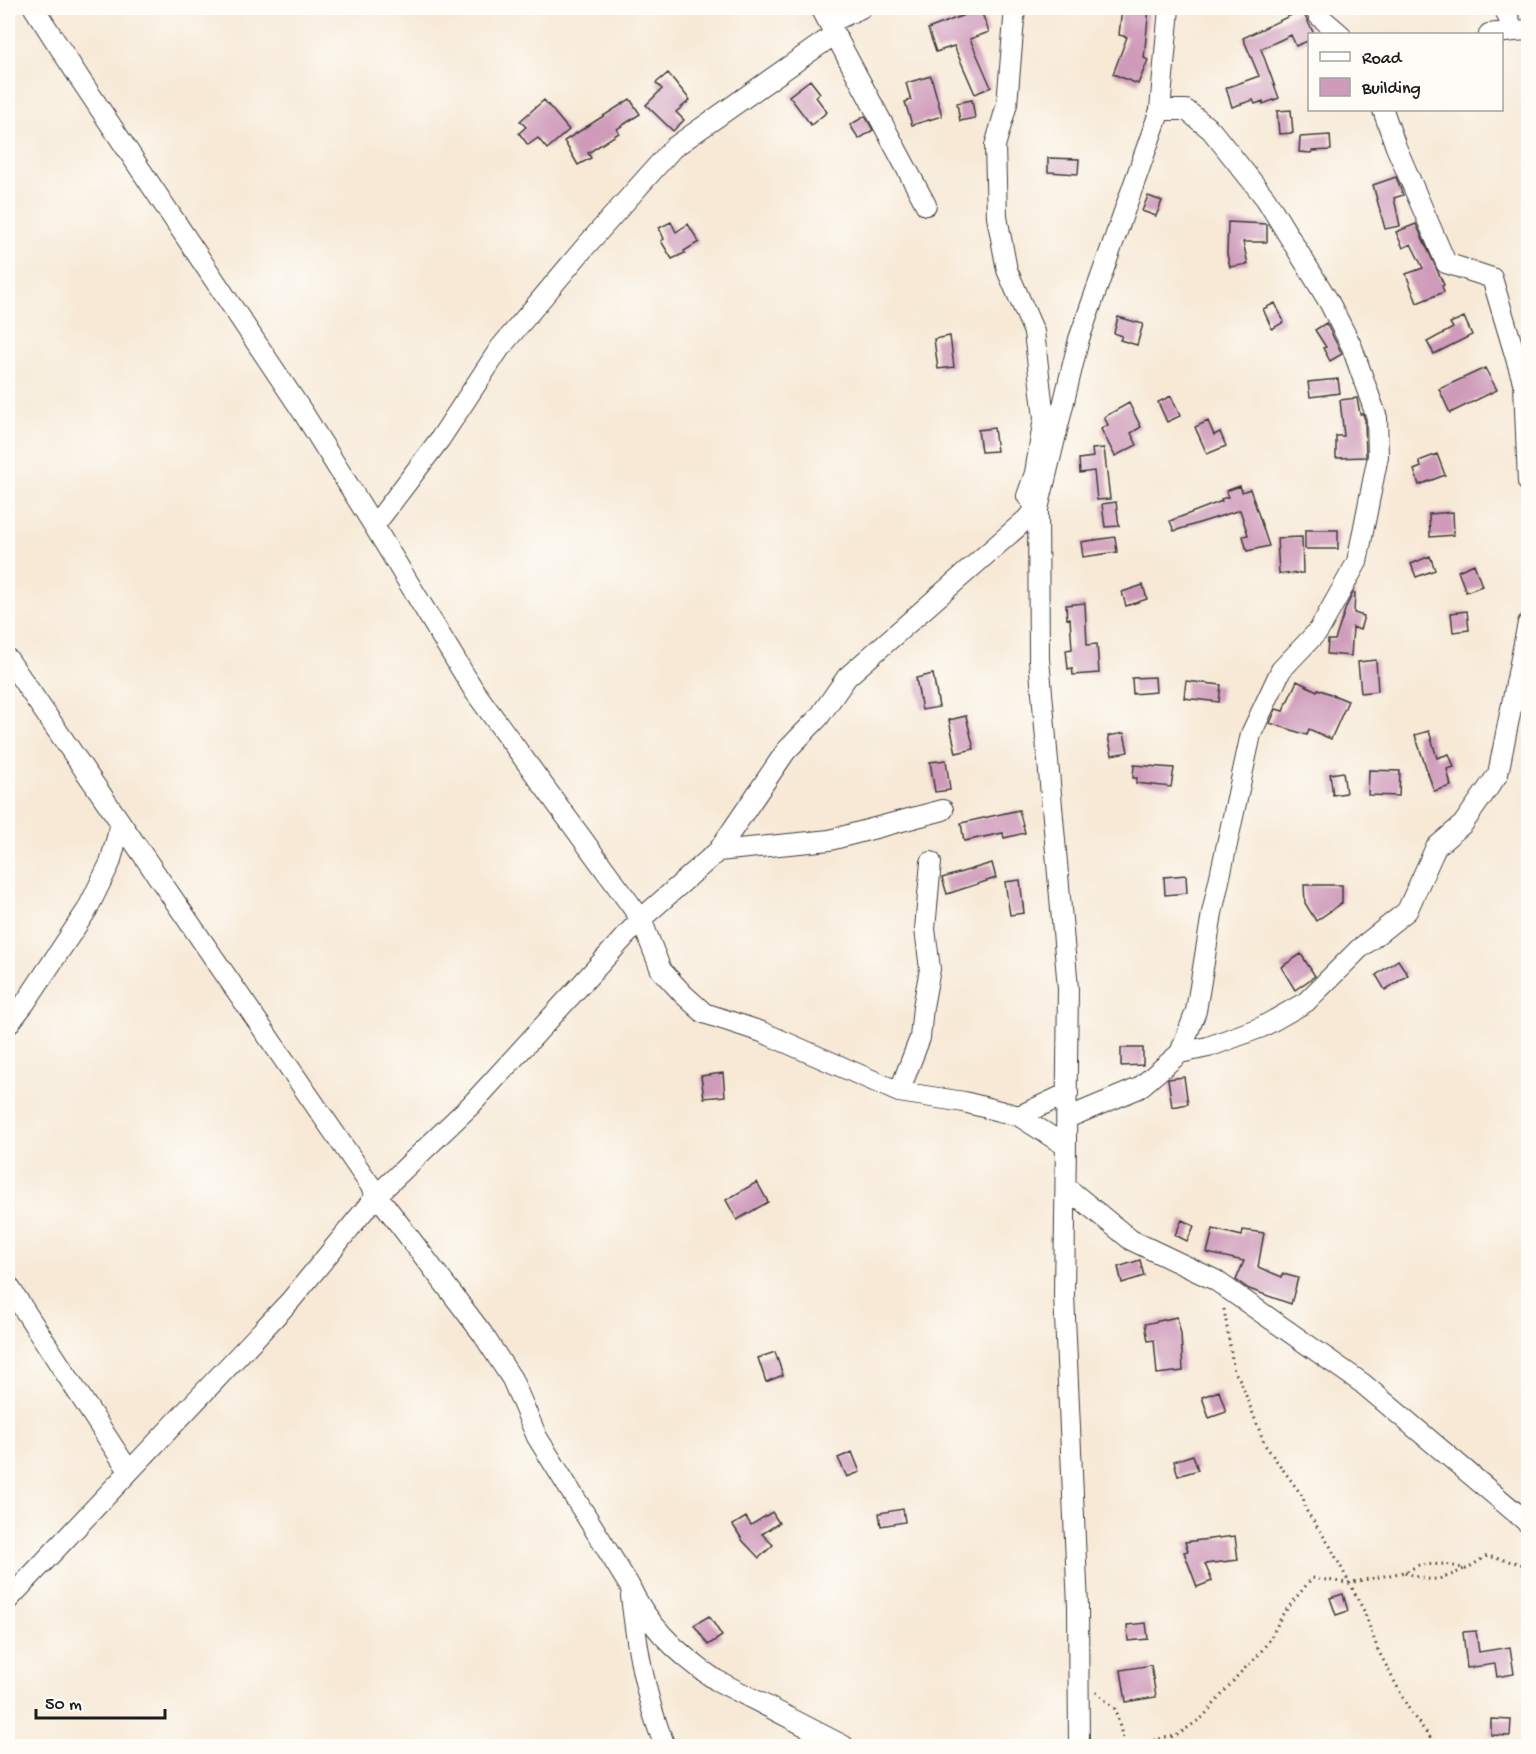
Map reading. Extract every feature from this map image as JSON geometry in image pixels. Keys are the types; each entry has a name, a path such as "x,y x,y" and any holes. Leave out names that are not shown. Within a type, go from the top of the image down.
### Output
{"street":[{"path":"34,8 304,414 475,692 640,919 661,970 682,994 704,1013 762,1032 899,1092 964,1102 1019,1116 1066,1146"},
{"path":"374,526 440,439 500,348 673,148 829,21 861,8"},
{"path":"1015,8 1007,104 995,146 997,217 1007,270 1034,332 1044,418 1033,502 1039,659 1068,988 1064,1295 1078,1606 1079,1746"},
{"path":"8,1600 291,1300 377,1195 471,1105 640,919 718,851 786,751 819,717 847,677 1033,502 1079,339 1160,110 1169,8"},
{"path":"1315,8 1319,16 1339,33"},
{"path":"1504,8 1521,31"},
{"path":"829,21 926,205"},
{"path":"1500,33 1521,31"},
{"path":"1160,110 1186,110 1210,130 1266,199 1329,302 1352,347 1377,418 1378,456 1357,562 1319,630 1281,670 1251,734 1212,913 1196,1011 1180,1053"},
{"path":"1383,111 1396,147 1446,263 1492,278 1524,385 1528,482"},
{"path":"1067,1118 1139,1088 1180,1053 1208,1047 1262,1027 1306,1002 1359,949 1407,911 1436,847 1463,824 1498,774 1528,623"},
{"path":"8,659 377,1195 482,1333 512,1379 537,1437 629,1585 636,1601 661,1635 701,1671 819,1735 844,1746"},
{"path":"718,851 830,840 943,810"},
{"path":"8,1025 87,910 110,863 121,823"},
{"path":"899,1092 920,1038 922,1007 930,969 925,929 931,861"},
{"path":"1019,1116 1068,1093"},
{"path":"1066,1187 1131,1240 1215,1280 1362,1383 1528,1523"},
{"path":"8,1285 129,1471"},
{"path":"629,1585 644,1678 665,1746"}],"path":[{"path":"1215,1280 1222,1302 1234,1371 1240,1380 1265,1445 1303,1497 1306,1510 1330,1546 1364,1611 1378,1650 1411,1713 1437,1746"},
{"path":"1405,1572 1423,1580 1439,1580 1466,1569 1487,1556 1528,1564"},
{"path":"1143,1746 1157,1739 1176,1737 1203,1717 1240,1673 1257,1657 1270,1639 1283,1614 1312,1578 1348,1583 1405,1572 1419,1565 1446,1564 1466,1569"},
{"path":"1079,1678 1114,1708 1125,1746"}],"building":[{"path":"961,8 980,8 989,32 970,39 991,87 975,94 954,46 936,52 928,29 964,15"},
{"path":"1122,8 1149,8 1144,58 1148,60 1138,84 1113,74 1127,37 1119,35"},
{"path":"1302,10 1314,33 1308,33 1308,41 1296,46 1291,35 1261,49 1279,98 1263,104 1263,101 1255,104 1253,100 1232,107 1226,88 1259,76 1243,38"},
{"path":"668,73 690,100 676,112 684,120 673,131 646,105 662,89 656,83"},
{"path":"931,76 942,116 912,125 905,102 911,100 906,83"},
{"path":"810,80 820,93 816,97 827,112 811,125 789,96"},
{"path":"630,99 640,114 617,129 619,133 588,153 591,158 578,165 564,141"},
{"path":"544,100 569,130 547,149 538,138 528,145 519,133 526,127 520,121"},
{"path":"972,100 975,118 960,121 957,103"},
{"path":"1291,110 1293,133 1279,134 1277,111"},
{"path":"865,116 873,130 859,139 850,125"},
{"path":"1330,135 1331,150 1299,152 1300,137"},
{"path":"1048,158 1079,159 1078,174 1048,172"},
{"path":"1396,177 1403,195 1394,198 1400,226 1385,229 1373,185"},
{"path":"1148,196 1162,201 1156,216 1142,211"},
{"path":"671,222 676,232 688,224 699,242 684,251 685,253 672,259 661,241 664,239 659,228"},
{"path":"1228,222 1267,224 1267,242 1243,242 1248,264 1230,267 1227,254"},
{"path":"1416,224 1444,285 1442,286 1444,292 1417,303 1406,274 1423,268 1411,244 1403,248 1396,232"},
{"path":"1275,303 1284,322 1272,329 1263,309"},
{"path":"1118,317 1143,324 1137,345 1120,340 1122,336 1114,333"},
{"path":"1464,317 1472,335 1434,354 1427,342 1453,328 1450,323"},
{"path":"1326,323 1342,354 1330,361 1323,348 1326,347 1315,330"},
{"path":"950,336 954,367 938,369 934,339"},
{"path":"1485,368 1497,390 1450,413 1439,389"},
{"path":"1338,379 1340,393 1310,397 1308,382"},
{"path":"1171,396 1180,416 1167,422 1158,402"},
{"path":"1357,398 1360,414 1363,414 1365,420 1366,457 1336,458 1336,436 1344,436 1340,400"},
{"path":"1129,403 1141,427 1131,433 1137,445 1115,456 1101,429 1108,425 1104,417"},
{"path":"1208,421 1214,435 1220,432 1226,446 1207,454 1195,427"},
{"path":"994,428 997,451 981,452 978,430"},
{"path":"1104,448 1110,499 1097,500 1094,471 1080,473 1079,459 1093,457 1092,449"},
{"path":"1437,454 1445,475 1419,485 1414,470 1421,467 1419,461"},
{"path":"1240,486 1242,492 1250,489 1269,546 1247,551 1243,536 1248,535 1240,510 1174,531 1170,521 1222,501 1221,499 1228,497 1226,491"},
{"path":"1116,502 1119,526 1105,527 1102,504"},
{"path":"1453,512 1454,535 1430,537 1429,514"},
{"path":"1305,530 1338,530 1338,549 1305,549"},
{"path":"1115,537 1117,552 1083,557 1081,542"},
{"path":"1302,537 1303,573 1279,574 1277,538"},
{"path":"1430,556 1435,570 1416,577 1411,564"},
{"path":"1474,564 1482,586 1466,592 1458,571"},
{"path":"1143,585 1147,599 1126,606 1122,592"},
{"path":"1353,593 1355,593 1354,613 1364,616 1360,630 1353,627 1351,656 1327,654 1328,640 1335,640"},
{"path":"1085,603 1087,645 1097,644 1099,673 1073,675 1072,668 1068,669 1066,650 1072,649 1070,618 1067,619 1066,605"},
{"path":"1467,611 1469,630 1453,632 1451,613"},
{"path":"1376,660 1378,691 1361,693 1358,662"},
{"path":"933,674 939,707 922,710 916,678"},
{"path":"1155,677 1156,692 1133,694 1132,678"},
{"path":"1186,681 1221,685 1219,702 1184,698"},
{"path":"1297,681 1317,691 1318,689 1348,701 1331,739 1309,729 1307,735 1270,723 1276,709 1283,711"},
{"path":"966,716 974,749 956,753 949,720"},
{"path":"1429,731 1437,758 1449,754 1454,767 1447,769 1451,786 1434,791 1415,735"},
{"path":"1124,733 1128,752 1112,755 1108,736"},
{"path":"946,760 950,790 935,792 930,762"},
{"path":"1134,765 1174,768 1171,787 1136,783 1137,778 1133,778"},
{"path":"1369,770 1400,771 1399,796 1368,795"},
{"path":"1343,772 1346,793 1333,795 1330,774"},
{"path":"1019,810 1025,833 1004,838 1003,833 964,841 961,823"},
{"path":"992,863 996,878 947,894 942,878"},
{"path":"1186,875 1187,893 1165,895 1164,877"},
{"path":"1020,880 1024,913 1010,915 1005,882"},
{"path":"1304,885 1342,885 1342,903 1316,921 1305,903"},
{"path":"1301,954 1315,976 1295,990 1281,967"},
{"path":"1398,960 1408,975 1385,990 1376,975"},
{"path":"1121,1048 1143,1048 1143,1065 1121,1066"},
{"path":"723,1073 725,1096 704,1098 701,1076"},
{"path":"1184,1077 1188,1104 1172,1107 1168,1079"},
{"path":"757,1182 768,1202 737,1220 726,1200"},
{"path":"1182,1220 1194,1226 1187,1241 1175,1235"},
{"path":"1213,1229 1242,1236 1243,1230 1264,1233 1258,1267 1282,1277 1283,1274 1298,1278 1291,1304 1249,1289 1236,1280 1244,1261 1207,1253"},
{"path":"1140,1260 1144,1276 1122,1283 1118,1267"},
{"path":"1177,1317 1181,1334 1183,1371 1157,1374 1154,1340 1148,1341 1145,1324"},
{"path":"775,1352 783,1375 766,1382 758,1358"},
{"path":"1219,1391 1226,1412 1209,1418 1202,1397"},
{"path":"852,1452 860,1472 847,1477 838,1458"},
{"path":"1193,1455 1198,1470 1178,1476 1174,1461"},
{"path":"903,1509 905,1522 881,1526 879,1513"},
{"path":"772,1512 779,1523 762,1534 773,1545 759,1558 743,1541 733,1525 746,1517 751,1525"},
{"path":"1235,1536 1238,1560 1205,1564 1212,1581 1197,1587 1184,1552 1188,1551 1185,1542"},
{"path":"1343,1594 1348,1611 1336,1615 1330,1598"},
{"path":"709,1616 722,1636 708,1645 694,1625"},
{"path":"1146,1623 1148,1639 1128,1641 1127,1625"},
{"path":"1476,1631 1479,1652 1510,1647 1514,1674 1497,1677 1495,1664 1467,1668 1463,1632"},
{"path":"1151,1665 1156,1697 1126,1702 1121,1670"},
{"path":"1491,1719 1511,1720 1510,1736 1491,1735"}]}
